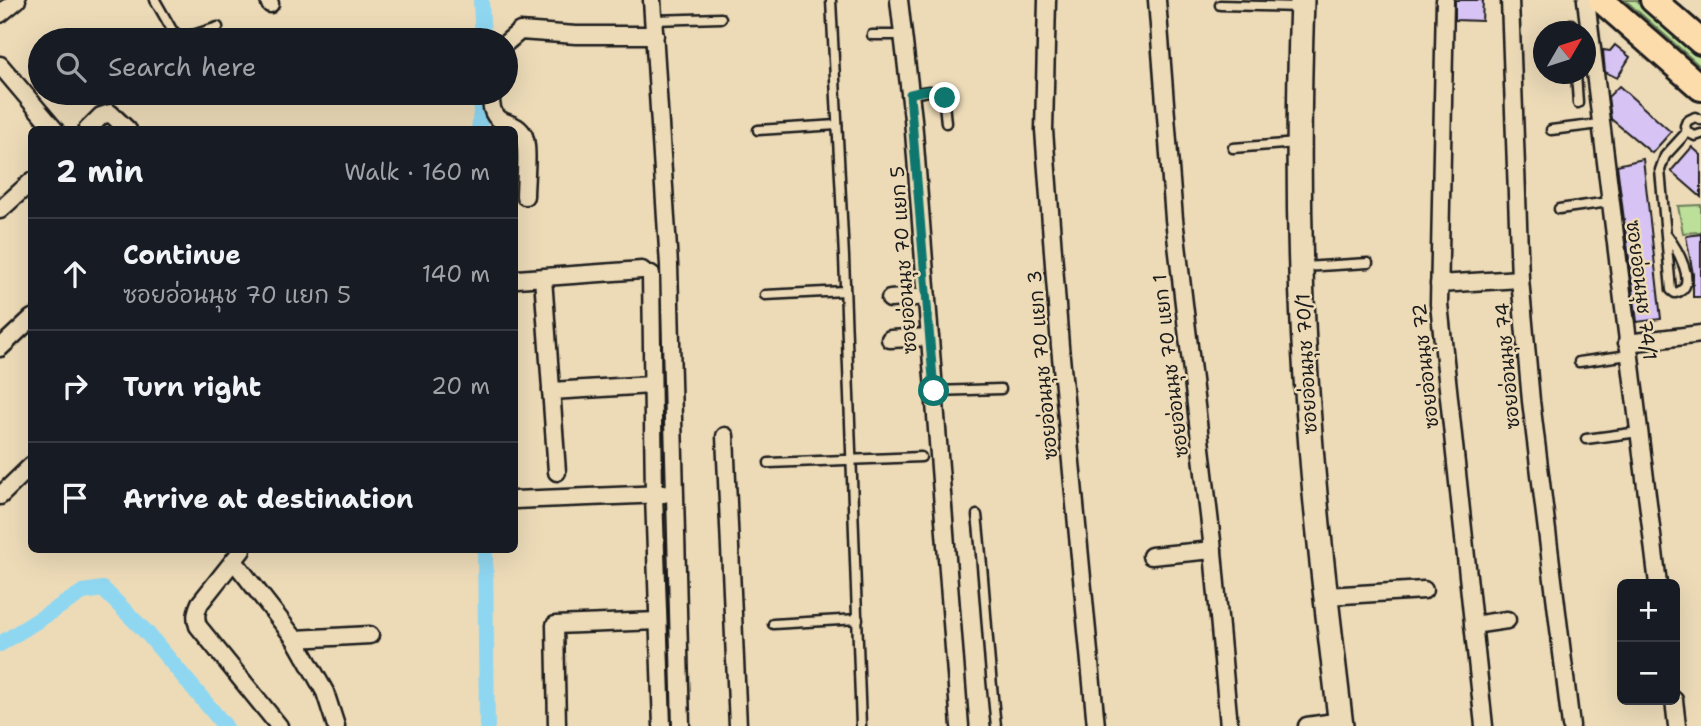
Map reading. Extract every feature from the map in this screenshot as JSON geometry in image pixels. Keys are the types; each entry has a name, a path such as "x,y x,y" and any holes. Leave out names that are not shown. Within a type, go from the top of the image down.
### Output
{"main road":[{"path":"1601,0 1701,88"},
{"path":"1653,0 1701,42"}],"street":[{"path":"0,14 17,0"},
{"path":"652,0 669,265 681,726"},
{"name":"ซอยอ่อนนุช 70 แยก 5","path":"899,0 927,296 960,726"},
{"name":"ซอยอ่อนนุช 70 แยก 3","path":"1047,0 1044,130 1060,346 1096,726"},
{"name":"ซอยอ่อนนุช 70 แยก 1","path":"1157,0 1174,219 1213,550 1229,726"},
{"name":"ซอยอ่อนนุช 72","path":"1445,0 1438,304 1484,726"},
{"name":"ซอยอ่อนนุช 74","path":"1510,0 1520,279 1531,401 1571,726"},
{"name":"ซอยอ่อนนุช 74/1","path":"1586,0 1587,21"},
{"name":"ซอยอ่อนนุช 70/1","path":"1302,4 1301,267 1309,420 1341,724"},
{"path":"518,33 576,35 654,27"},
{"path":"0,65 28,98"},
{"name":"ซอยอ่อนนุช 74/1","path":"1594,84 1657,579"},
{"path":"34,105 52,126"},
{"path":"490,105 495,116 512,126"},
{"path":"91,126 101,116 110,113 124,126"},
{"path":"518,130 526,141 525,196"},
{"path":"0,210 28,185"},
{"path":"518,279 646,272 662,726"},
{"path":"543,278 557,472"},
{"path":"1439,284 1520,279"},
{"path":"890,299 927,296"},
{"path":"1,344 28,321"},
{"path":"1628,349 1701,334"},
{"path":"890,339 930,337"},
{"path":"551,391 652,385"},
{"path":"725,436 738,726"},
{"path":"0,496 28,469"},
{"path":"518,500 673,494"},
{"path":"1151,556 1213,550"},
{"path":"279,726 198,626 196,619 201,603 238,555 295,639 325,692 336,726"},
{"path":"1327,596 1424,590"},
{"path":"1473,625 1507,620"},
{"path":"557,726 555,625 658,621"},
{"path":"295,639 370,635"},
{"path":"1675,705 1677,726"},
{"path":"1307,726 1341,724"}],"lane":[{"path":"155,0 171,28"},
{"path":"831,0 861,726"},
{"path":"1220,5 1302,4"},
{"path":"654,27 721,18"},
{"path":"872,35 903,35"},
{"path":"1577,84 1578,103"},
{"path":"910,94 929,91 943,93 946,123"},
{"path":"1666,234 1689,268 1691,279 1681,292 1675,293 1671,290 1660,170 1665,156 1686,132 1687,121 1699,116"},
{"path":"1551,130 1600,124"},
{"path":"758,130 837,125"},
{"path":"1686,132 1695,136 1701,134"},
{"path":"1233,148 1300,143"},
{"path":"1559,209 1609,202"},
{"path":"1301,267 1367,263"},
{"path":"765,295 845,291"},
{"path":"1579,362 1628,349"},
{"path":"934,391 1001,389"},
{"path":"1586,439 1639,432"},
{"path":"769,463 921,457"},
{"path":"977,514 996,726"},
{"path":"773,624 858,619"}],"green space":[{"path":"1625,0 1636,0 1701,57 1701,67"},
{"path":"1701,205 1701,232 1683,233 1678,206"}],"building":[{"path":"1455,0 1483,0 1482,21 1455,20"},
{"path":"1615,45 1630,57 1617,78 1605,72 1603,50 1610,51"},
{"path":"1619,86 1671,132 1652,153 1611,119 1608,97"},
{"path":"1692,147 1701,155 1701,197 1671,171"},
{"path":"1643,159 1661,319 1637,322 1617,165"},
{"path":"1701,234 1701,297 1693,297 1693,274 1686,236"}],"waterway":[{"path":"481,0 482,28"},
{"path":"479,126 482,105"},
{"path":"485,553 487,726"},
{"path":"0,644 83,592 103,589 147,633 225,726"}],"route":[{"path":"934,391 910,94 920,91 940,92 945,98"}]}
